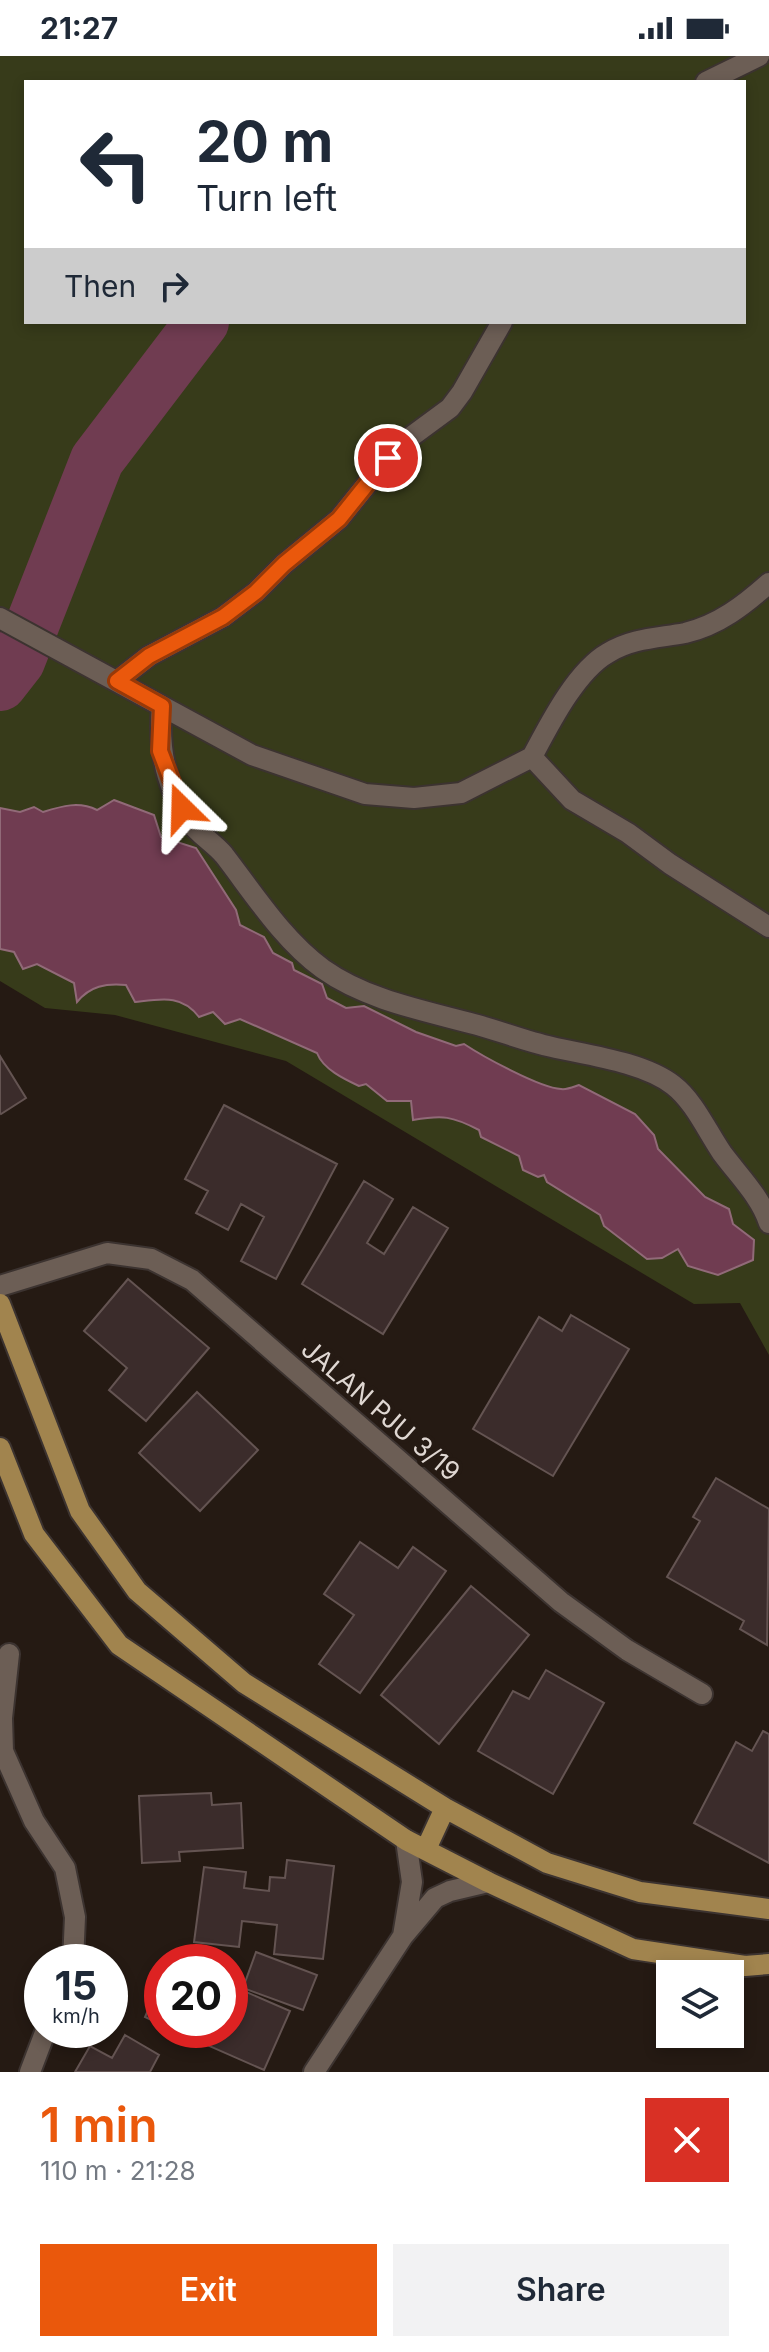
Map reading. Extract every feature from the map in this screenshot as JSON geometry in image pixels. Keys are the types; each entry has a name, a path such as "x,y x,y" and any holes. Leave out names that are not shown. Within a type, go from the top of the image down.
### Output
{"main road":[{"path":"0,1304 80,1511 137,1591 244,1683 445,1808 547,1863 640,1892 769,1909"},
{"path":"0,1448 34,1534 119,1645 406,1840 633,1949 745,1966 769,1964"},
{"path":"426,1849 445,1808"}],"street":[{"path":"710,80 759,56"},
{"path":"117,681 149,656 223,617 339,519 388,458 450,408 501,324"},
{"path":"9,623 252,755 365,794 414,798 461,793 532,757 548,726 581,678 607,653 645,638 687,633 723,619 769,583"},
{"path":"162,706 160,751 171,785 190,824 217,846 290,939 323,968 363,991 434,1015 527,1042 597,1057 661,1078 682,1094 751,1190 769,1223"},
{"path":"532,757 572,800 628,833 670,864 769,927"},
{"name":"JALAN PJU 3/19","path":"0,1286 107,1253 151,1259 192,1280 561,1602 627,1650 702,1694"},
{"path":"9,1654 2,1718 3,1751 34,1821 65,1868 75,1917 74,1944"},
{"path":"403,1936 412,1882 406,1840"},
{"path":"314,2072 403,1936 435,1898 488,1882"},
{"path":"30,2072 39,2048"}],"green space":[{"path":"0,56 769,56 769,1355 740,1303 694,1304 286,1061 115,1015 45,1008 0,981"}],"shaded area":[{"path":"114,800 154,815 161,837 196,848 236,910 240,925 264,937 273,953 292,963 294,970 322,984 327,998 346,1008 364,1006 416,1032 456,1046 464,1044 540,1083 563,1089 579,1085 635,1114 654,1135 658,1149 705,1197 729,1209 733,1224 754,1240 753,1260 718,1275 688,1266 678,1249 662,1258 647,1259 604,1226 600,1215 547,1182 544,1175 538,1177 523,1170 519,1156 481,1137 479,1130 447,1118 413,1120 411,1101 387,1101 366,1084 359,1086 335,1073 317,1053 240,1019 225,1024 213,1012 199,1017 178,1001 135,1002 126,985 99,987 87,992 77,1002 74,983 37,964 23,969 14,952 0,949 0,808 20,812 34,807 43,812 77,805 97,810"}],"building":[{"path":"0,1056 26,1098 1,1114 0,1113"},
{"path":"224,1105 337,1164 276,1279 241,1261 264,1217 241,1204 228,1230 196,1213 208,1191 185,1179"},
{"path":"364,1181 393,1199 367,1243 384,1254 413,1207 448,1228 383,1334 302,1284"},
{"path":"128,1279 209,1348 146,1421 109,1390 127,1368 84,1331"},
{"path":"571,1315 629,1349 553,1476 473,1429 539,1317 562,1331"},
{"path":"197,1392 258,1450 200,1511 139,1453"},
{"path":"716,1478 769,1509 767,1645 740,1629 744,1621 667,1577 700,1521 693,1517"},
{"path":"360,1542 398,1568 413,1547 446,1571 360,1693 319,1664 354,1615 324,1594"},
{"path":"471,1586 529,1635 439,1744 381,1695"},
{"path":"546,1670 604,1703 553,1794 478,1751 513,1691 529,1699"},
{"path":"763,1731 769,1734 769,1863 694,1823 736,1742 752,1751"},
{"path":"211,1793 212,1805 241,1803 243,1848 179,1852 180,1861 142,1863 139,1796"},
{"path":"287,1860 334,1866 323,1959 274,1954 277,1925 242,1921 239,1944 194,1942 204,1867 246,1872 244,1888 269,1891 270,1877 285,1878"},
{"path":"256,1952 317,1975 303,2010 248,1990 248,1974"},
{"path":"248,1993 290,2011 264,2070 214,2048 248,2048"},
{"path":"128,2037 159,2055 150,2072 75,2072 89,2048 112,2058 118,2048 128,2048"}],"waterway":[{"path":"0,684 18,661 97,460 200,324"}],"route":[{"path":"182,808 160,751 162,706 117,681 149,656 223,617 256,592 284,564 339,519 388,458"}]}
